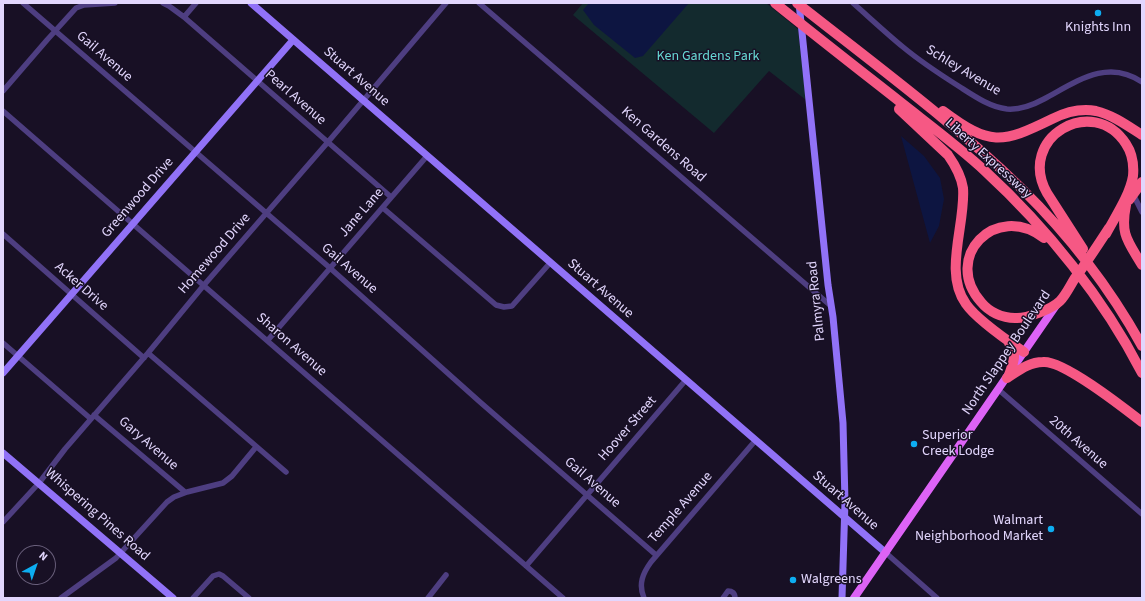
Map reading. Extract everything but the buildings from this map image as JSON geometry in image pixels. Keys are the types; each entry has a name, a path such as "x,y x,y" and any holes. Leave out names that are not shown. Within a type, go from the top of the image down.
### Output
{"highway":[{"path":"775,3 908,112 948,155 958,170 962,183 963,194 956,264 956,280 958,289 970,309 1024,352"},
{"path":"798,3 823,24 916,94 964,127 975,132 986,136 999,138 1015,136 1067,113 1085,110 1103,113 1115,118 1142,135"},
{"name":"Liberty Expressway","path":"916,94 996,165 1074,241"},
{"name":"Liberty Expressway","path":"908,112 962,151 1024,210 1062,253 1115,327 1142,373"},
{"path":"1106,234 1131,183 1133,172 1131,156 1124,142 1112,130 1098,124 1087,122 1077,123 1062,129 1050,139 1042,153 1040,168 1044,189 1074,241 1103,282 1142,346"},
{"name":"North Slappey Boulevard","path":"1059,302 1142,182"},
{"path":"1126,206 1123,217 1124,234 1142,265"},
{"path":"1059,302 1033,316 1024,318 1012,318 998,315 986,308 974,292 969,280 968,265 974,246 982,237 995,229 1009,226 1020,226 1032,230 1045,238 1062,253"},
{"path":"1002,336 1011,345 1015,355 1008,377"},
{"path":"1008,377 1032,364 1042,362 1053,363 1073,373 1142,422"}],"main road":[{"name":"North Slappey Boulevard","path":"854,598 1059,302"}],"street":[{"name":"Gail Avenue","path":"23,3 330,268 656,556"},
{"path":"3,91 72,12 81,6 115,3"},
{"name":"Pearl Avenue","path":"163,3 184,17 392,197"},
{"path":"184,17 196,3"},
{"name":"Stuart Avenue","path":"251,3 755,441 845,517 934,597"},
{"name":"Homewood Drive","path":"3,522 39,483 65,449 144,358 204,285 446,3"},
{"name":"Ken Gardens Road","path":"479,3 830,306"},
{"name":"Palmyra Road","path":"798,3 843,423 845,517 842,598"},
{"name":"Schley Avenue","path":"853,3 903,48 971,94 988,103 1000,107 1012,109 1032,105 1097,73 1108,71 1129,74 1142,82"},
{"name":"Greenwood Drive","path":"3,373 293,40"},
{"name":"Sharon Avenue","path":"3,111 563,598"},
{"name":"Jane Lane","path":"268,340 427,156"},
{"path":"1133,194 1142,212"},
{"path":"383,208 496,305 504,307 512,306 550,263"},
{"name":"Acker Drive","path":"3,234 144,358"},
{"name":"Gary Avenue","path":"3,343 185,492"},
{"path":"148,353 286,472"},
{"name":"Hoover Street","path":"526,566 685,380"},
{"name":"20th Avenue","path":"999,390 1142,514"},
{"name":"Temple Avenue","path":"644,598 641,586 643,575 656,556 755,441"},
{"path":"61,598 121,553 160,508 174,497 185,492 223,483 232,476 256,447"},
{"name":"Whispering Pines Road","path":"3,453 173,598"},
{"path":"194,598 214,576 219,574 224,576 249,598"},
{"path":"428,598 446,575"},
{"path":"722,598 728,591 731,591 734,593 735,598"}],"green space":[{"name":"Ken Gardens Park","path":"583,3 766,3 798,29 806,100 769,71 714,133 573,15"}],"shaded area":[{"path":"589,3 689,3 643,56 635,58 594,25 583,10"},
{"path":"901,136 924,156 940,178 944,199 939,226 930,243"}],"place":[{"name":"Knights Inn","path":"1098,13"},
{"name":"Superior Creek Lodge","path":"914,444"},
{"name":"Walmart Neighborhood Market","path":"1051,529"},
{"name":"Walgreens","path":"793,580"}]}
